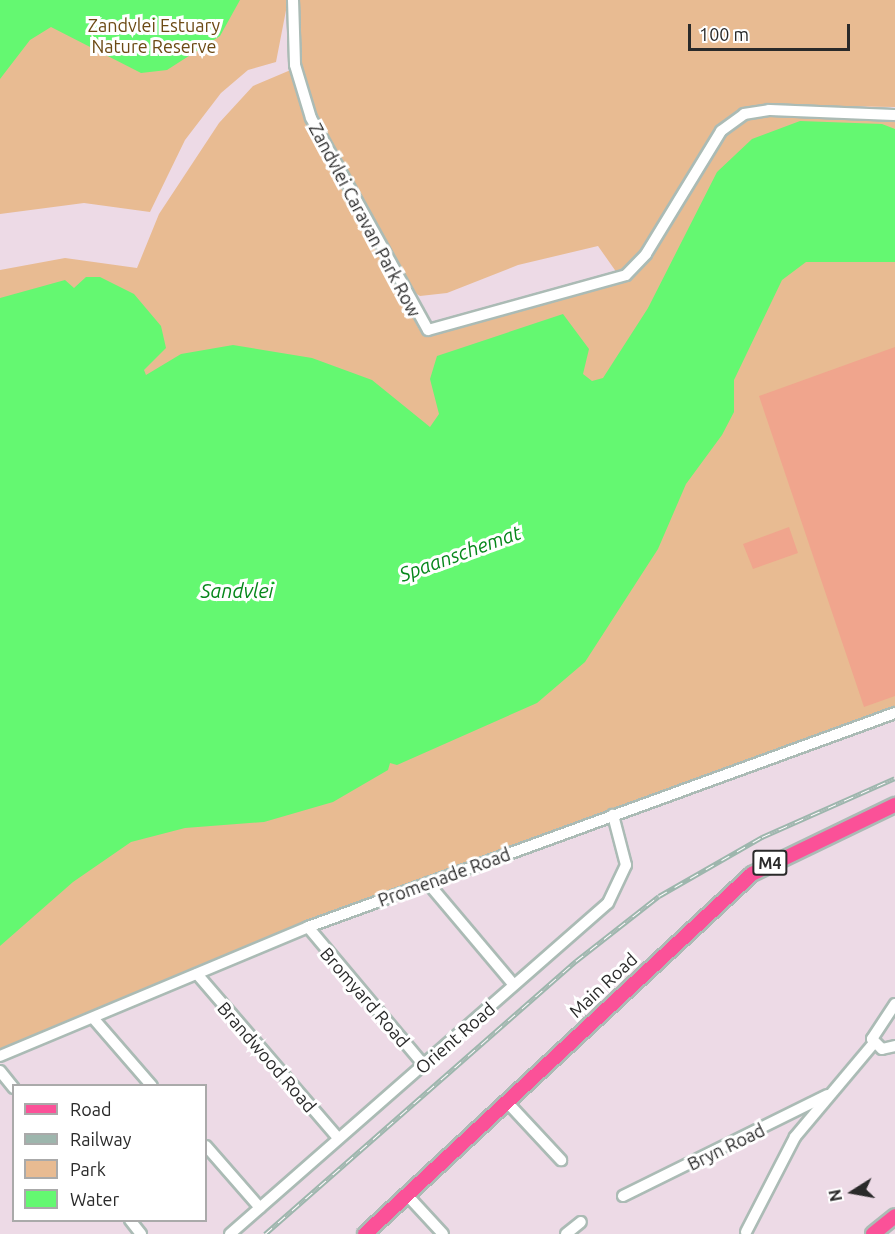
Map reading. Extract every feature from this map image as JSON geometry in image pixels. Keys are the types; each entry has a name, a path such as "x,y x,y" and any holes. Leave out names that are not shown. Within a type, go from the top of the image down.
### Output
{"main road":[{"name":"Main Road","path":"365,1234 752,874 895,805"},
{"path":"873,1234 895,1216"}],"street":[{"name":"Zandvlei Caravan Park Row","path":"293,0 295,65 317,131 428,330 626,275 646,254 721,131 744,114 769,110 895,115"},
{"name":"Promenade Road","path":"0,1056 308,927 895,712"},
{"name":"Orient Road","path":"230,1234 424,1065 617,892 626,865 613,815"},
{"path":"428,883 514,985"},
{"name":"Bromyard Road","path":"308,927 424,1065"},
{"name":"Brandwood Road","path":"197,974 338,1138"},
{"path":"746,1232 789,1146 827,1095 873,1043 874,1031 895,1004"},
{"path":"93,1018 150,1084"},
{"path":"873,1043 882,1049 895,1046"},
{"path":"0,1071 12,1086"},
{"name":"Bryn Road","path":"623,1196 827,1095"},
{"path":"506,1101 561,1160"},
{"path":"207,1147 260,1208"},
{"path":"407,1195 443,1234"},
{"path":"131,1222 141,1234"},
{"path":"566,1234 581,1222"}],"green space":[{"path":"0,0 288,0 276,62 248,70 221,93 185,140 150,212 84,203 0,214"},
{"path":"297,0 895,0 895,107 756,105 717,125 634,261 617,273 598,246 518,265 447,293 420,296 410,290 314,108 301,63"},
{"path":"293,69 306,111 419,329 433,334 635,269 719,134 748,114 895,115 895,713 428,883 0,1056 0,270 65,258 137,268 159,214 219,123 253,86"}],"shaded area":[{"path":"895,347 895,696 864,707 759,396"},
{"path":"789,527 798,553 753,569 743,544"}],"water":[{"name":"Zandvlei Estuary Nature Reserve","path":"0,0 240,0 220,36 167,70 141,73 51,27 30,40 0,79"},
{"name":"Sandvlei","path":"800,121 882,124 895,129 895,262 806,262 782,280 734,380 734,412 722,435 686,484 658,549 585,662 537,703 397,765 390,763 388,770 333,802 264,822 185,828 131,842 73,882 0,946 0,298 65,280 74,288 86,277 100,277 134,294 161,326 166,348 144,370 146,375 181,354 233,345 312,358 372,380 430,427 439,414 430,379 437,356 563,314 589,349 583,374 592,381 603,378 648,308 717,172 752,139"}],"railway":[{"path":"265,1234 576,961 659,896 762,837 895,778"}],"water label":[{"name":"Spaanschemat","path":"460,553"}]}
